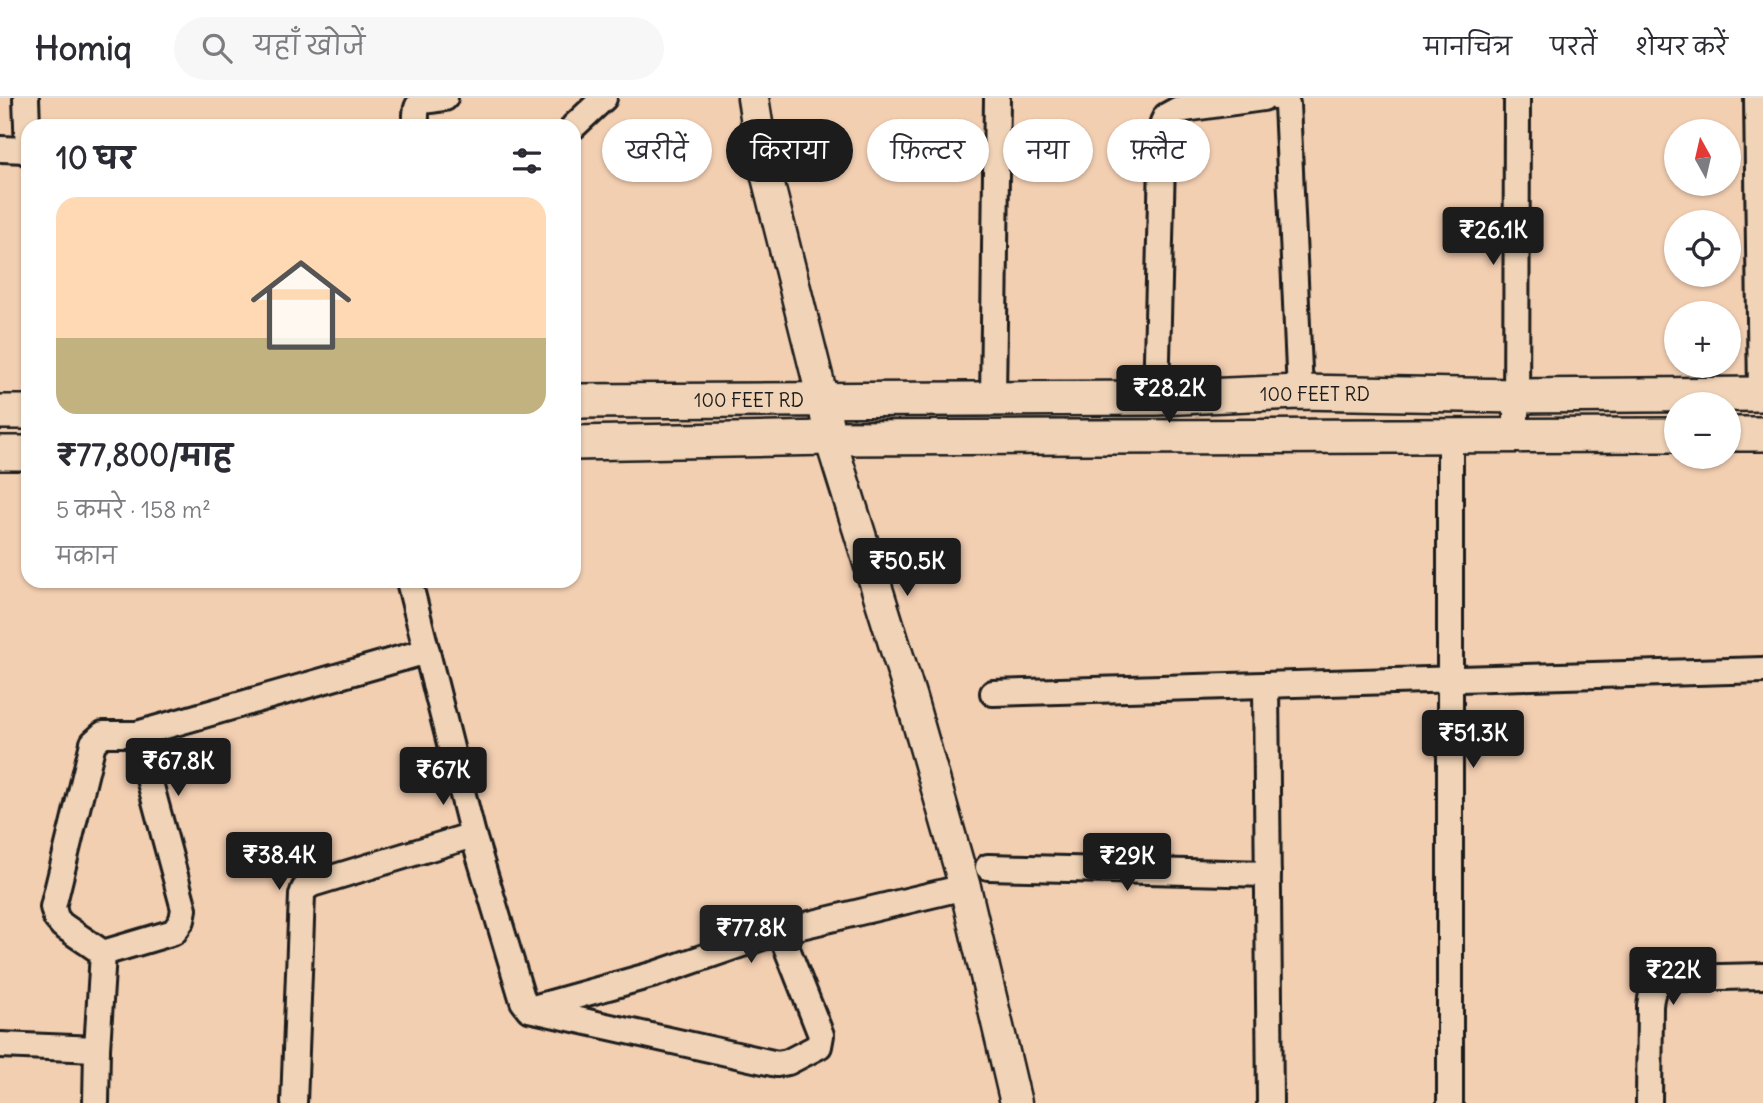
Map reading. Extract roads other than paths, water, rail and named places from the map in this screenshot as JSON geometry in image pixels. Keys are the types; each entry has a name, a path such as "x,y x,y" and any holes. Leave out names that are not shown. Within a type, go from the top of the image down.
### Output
{"main road":[{"name":"100 FEET RD","path":"581,401 1156,398 1300,392 1516,396 1762,394"},
{"path":"0,412 21,412"},
{"path":"1741,434 1763,434"},
{"path":"581,443 830,438 1664,435"},
{"path":"0,453 21,453"}],"street":[{"path":"26,98 27,119"},
{"path":"416,119 417,105 445,98"},
{"path":"581,119 604,98"},
{"path":"753,98 763,161 823,400 830,438 911,698 965,887 1016,1103"},
{"path":"993,399 997,98"},
{"path":"1156,398 1163,122 1166,116 1177,110 1263,98"},
{"path":"1280,98 1287,104 1300,392"},
{"path":"1516,436 1517,98"},
{"path":"1757,98 1762,394"},
{"path":"0,149 21,151"},
{"path":"1450,436 1450,1103"},
{"path":"411,588 473,835 523,1001 529,1009 777,1064 788,1062 819,1046 821,1035 780,931"},
{"path":"103,953 62,925 55,918 53,907 93,743 103,734 137,734 427,651"},
{"path":"993,693 1763,670"},
{"path":"1266,685 1270,1103"},
{"path":"103,953 174,932 182,920 184,909 137,734"},
{"path":"294,1103 304,889 312,884 473,835"},
{"path":"988,867 1268,874"},
{"path":"529,1009 655,974 780,931 965,887"},
{"path":"96,1103 103,953"},
{"path":"1649,1103 1650,1006 1651,993 1656,985 1667,979 1678,978 1763,976"},
{"path":"0,1045 97,1049"}]}
